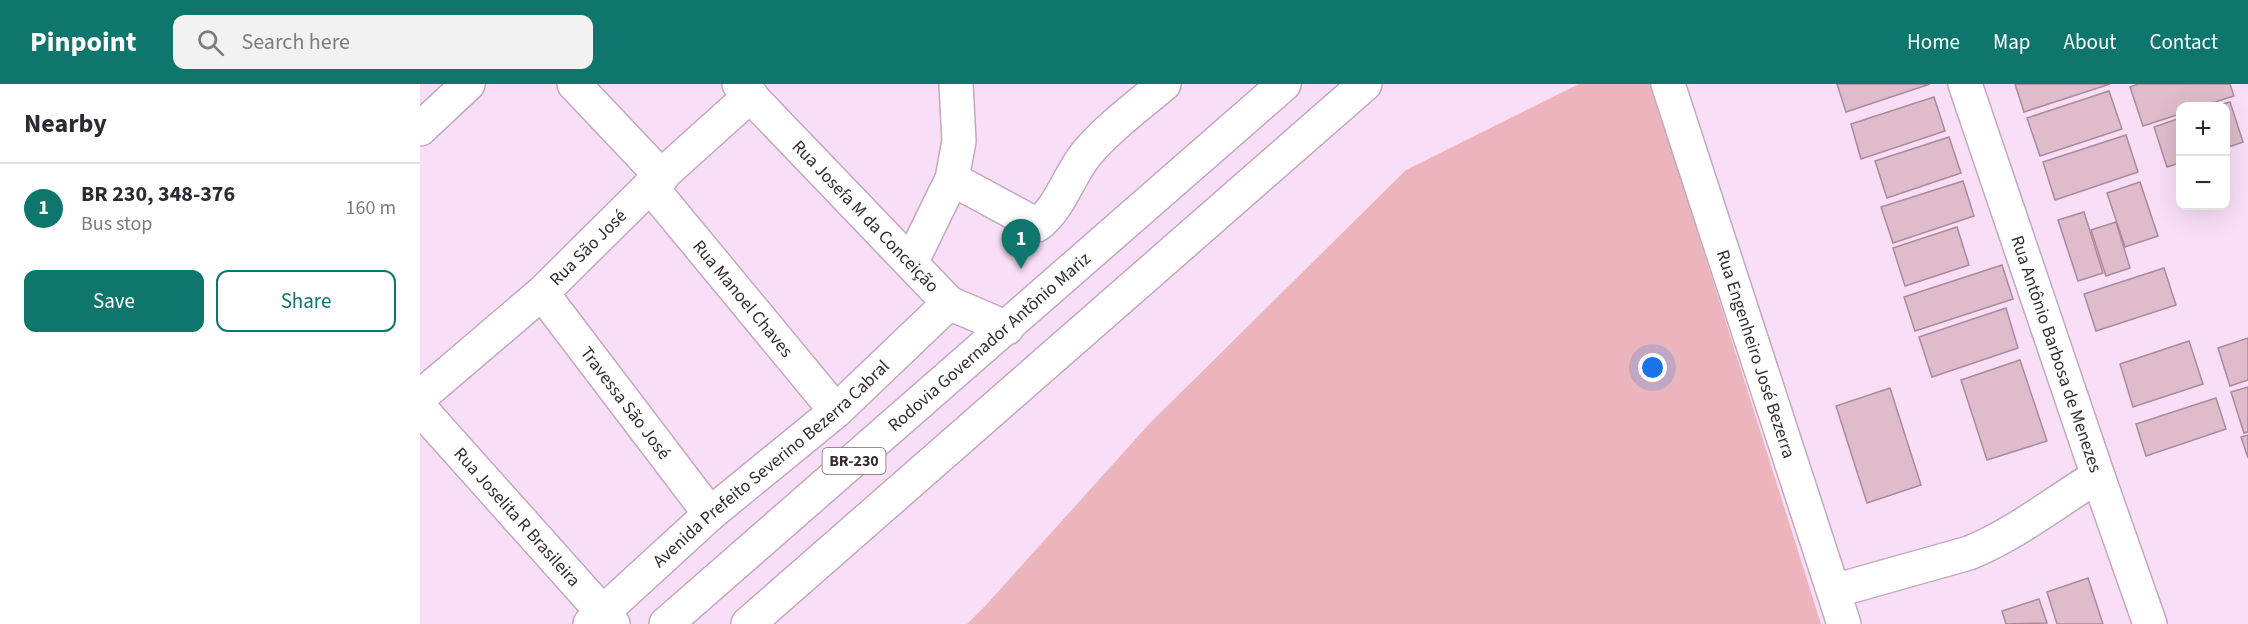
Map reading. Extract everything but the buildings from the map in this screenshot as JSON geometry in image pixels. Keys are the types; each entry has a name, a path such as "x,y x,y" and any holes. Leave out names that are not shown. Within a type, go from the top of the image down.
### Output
{"main road":[{"path":"420,129 468,84"},
{"name":"Rua Manoel Chaves","path":"574,84 656,181 836,411"},
{"path":"911,263 952,179 959,141 956,84"},
{"path":"952,179 1037,225 1050,216 1086,154 1164,84"},
{"name":"Rodovia Governador Antônio Mariz","path":"666,624 1284,84"},
{"name":"BR-230","path":"748,624 1365,84"},
{"name":"Rua Engenheiro José Bezerra","path":"1668,84 1844,624"},
{"name":"Rua Antônio Barbosa de Menezes","path":"1965,84 2150,624"},
{"name":"Rua São José","path":"420,397 542,293 656,181 745,89"},
{"name":"Rua Josefa M da Conceição","path":"745,89 949,303 1007,328"},
{"name":"Travessa São José","path":"542,293 710,514"},
{"name":"Avenida Prefeito Severino Bezerra Cabral","path":"602,620 710,514 836,411 949,303"},
{"name":"Rua Joselita R Brasileira","path":"420,408 602,620"},
{"path":"1834,591 1969,553 1990,544 2024,525 2061,498 2098,476"}],"shaded area":[{"path":"1579,84 1651,84 1821,624 967,624 1150,423 1406,170"}],"place":[{"name":"BR 230, 348-376","path":"1021,269"}]}
